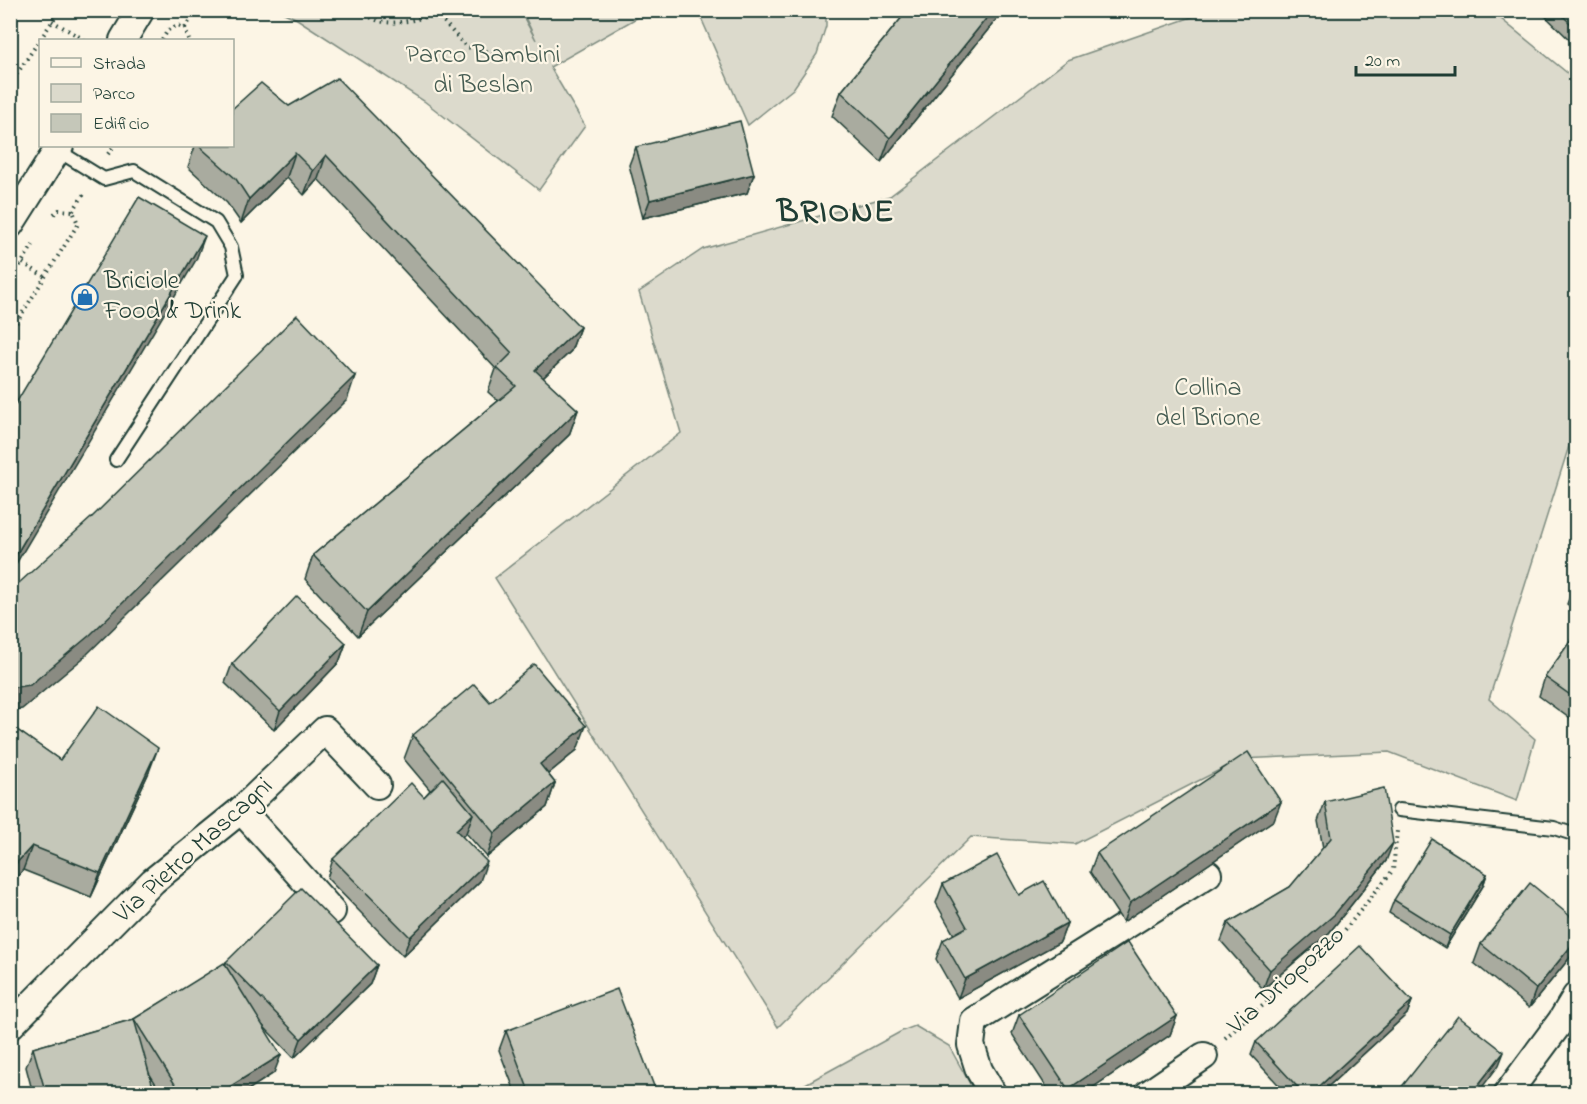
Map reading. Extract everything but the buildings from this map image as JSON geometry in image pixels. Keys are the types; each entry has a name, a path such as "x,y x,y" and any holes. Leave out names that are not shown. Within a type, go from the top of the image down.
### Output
{"street":[{"path":"124,39 141,10"},
{"path":"10,225 59,148"},
{"name":"Via Pietro Mascagni","path":"10,1026 153,881 241,810 325,730 377,785"},
{"path":"241,810 332,911"},
{"path":"993,1094 979,1070 971,1045 974,1021 1208,874"},
{"path":"1507,1094 1561,1021 1576,996"},
{"name":"Via Driopozzo","path":"1148,1094 1204,1056"}],"lane":[{"path":"59,148 104,179 134,171 216,222 231,246 237,275 116,460"},
{"path":"1399,810 1554,828 1576,835"}],"path":[{"path":"40,39 60,10"},
{"path":"185,28 197,10"},
{"path":"361,10 368,17 395,24 438,15 466,47 505,55"},
{"path":"52,21 83,39"},
{"path":"163,39 168,30 178,25 185,28 189,39"},
{"path":"10,84 39,40"},
{"path":"10,333 78,224 73,211"},
{"path":"22,262 45,277"},
{"name":"Via Driopozzo","path":"1204,1056 1332,946 1393,870 1399,810"}],"green space":[{"name":"Collina del Brione","path":"1490,10 1576,80 1576,424 1489,699 1535,739 1517,801 1389,752 1241,759 1075,844 971,837 778,1027 495,578 681,433 639,292 703,249 890,196 1068,60 1209,11"},
{"name":"Parco Bambini di Beslan","path":"280,11 520,11 536,40 522,11 649,11 550,67 585,126 539,190 424,101 297,19"},
{"path":"698,11 826,11 826,26 817,54 793,89 748,125"},
{"path":"915,1026 949,1046 975,1093 789,1093 902,1031"}],"place":[{"name":"Briciole Food & Drink","path":"85,297"}],"district":[{"name":"BRIONE","path":"836,213"}]}
